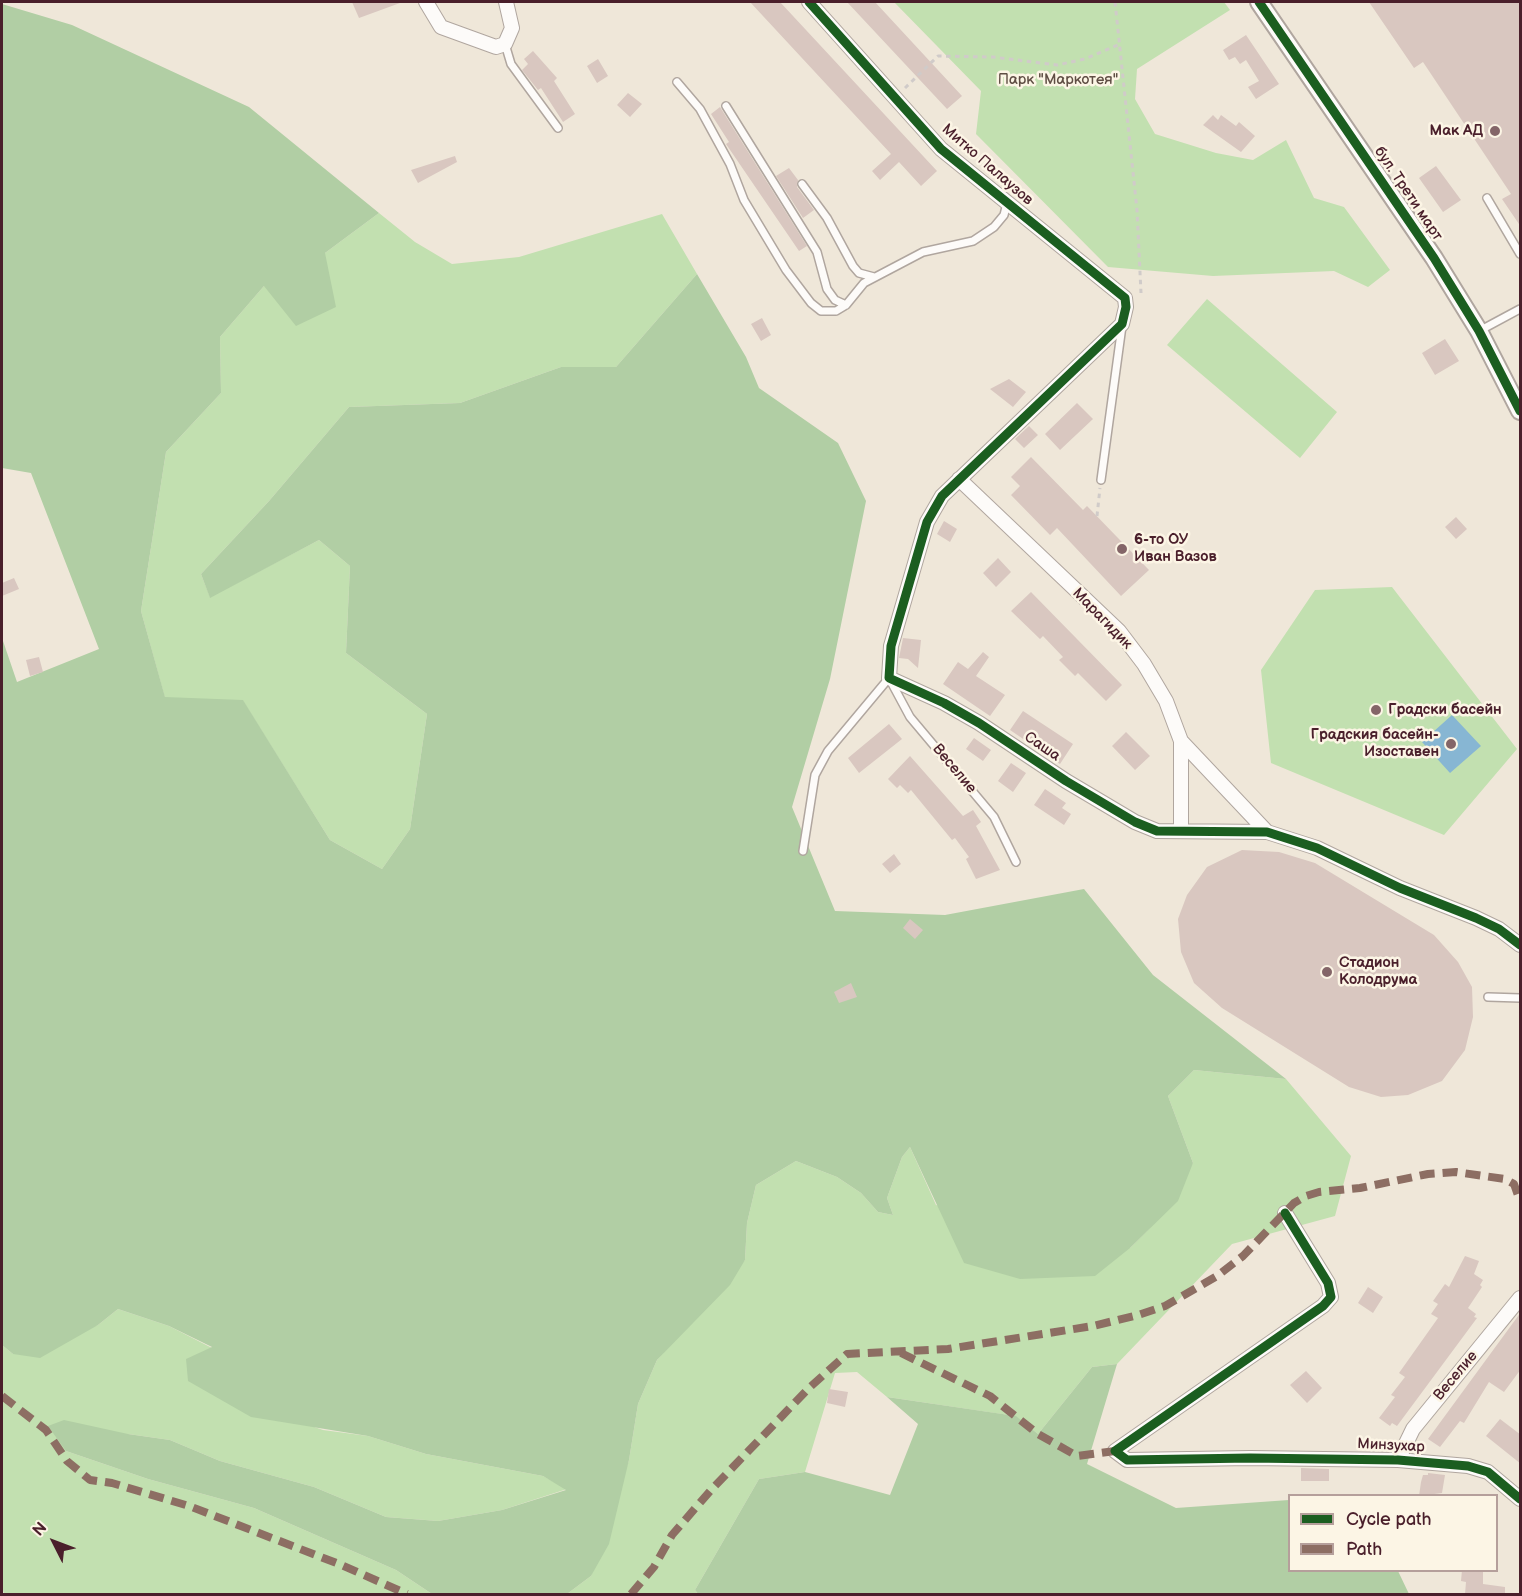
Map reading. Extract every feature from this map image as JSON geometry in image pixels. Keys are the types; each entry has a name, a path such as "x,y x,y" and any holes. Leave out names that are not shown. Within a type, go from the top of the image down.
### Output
{"street":[{"path":"426,2 441,27 496,47 505,44 512,28 506,2"},
{"name":"Митко Палаузов","path":"808,2 941,149 1125,298 1124,319"},
{"name":"бул. Трети март","path":"1259,2 1434,258 1479,331 1521,411"},
{"path":"889,678 891,646 927,522 942,496 1124,319"},
{"name":"Марагидик","path":"959,479 1119,632 1144,664 1166,701 1181,741 1181,830"},
{"name":"Саша","path":"889,678 979,723 1066,781 1135,822 1157,831 1267,832"},
{"path":"1181,741 1267,832 1317,848 1400,888 1476,918 1499,929 1521,945"},
{"name":"Минзухар","path":"1286,1213 1328,1283 1331,1297 1323,1306 1115,1451 1127,1460 1250,1458 1398,1460 1468,1466 1488,1472 1521,1498"},
{"name":"Веселие","path":"1398,1460 1413,1428 1521,1298"}],"lane":[{"path":"505,44 511,64 558,128"},
{"path":"677,82 700,109 730,164 744,200 786,270 811,303 821,311 836,311 846,304 864,283 923,252 973,242 994,227 1004,215 1007,203"},
{"path":"726,106 817,252 827,288 835,300 846,304"},
{"path":"802,184 827,218 853,266 860,273 874,277"},
{"path":"1487,198 1521,254"},
{"path":"1479,331 1521,309"},
{"path":"1101,480 1124,319"},
{"path":"803,851 815,775 828,751 889,678"},
{"name":"Веселие","path":"889,678 910,717 994,817 1016,862"},
{"path":"1488,997 1521,998"}],"path":[{"path":"1115,2 1137,210 1141,293"},
{"path":"895,97 938,56 993,57 1057,65 1085,59 1120,44"},
{"path":"1097,516 1101,480"}],"green space":[{"name":"Парк \"Маркотея\"","path":"894,2 1224,2 1230,10 1137,69 1135,99 1155,134 1216,153 1253,160 1286,140 1314,198 1344,207 1390,270 1368,287 1334,271 1213,276 1108,267 976,134 981,91"},
{"path":"2,4 72,25 249,107 379,213 325,253 336,307 296,326 264,286 220,337 221,393 166,452 141,611 165,697 243,700 330,840 382,869 410,829 427,714 346,653 350,566 319,540 210,598 201,574 269,501 349,407 460,403 561,367 616,367 697,274 746,357 759,388 838,443 866,501 830,679 792,807 835,911 945,915 1084,889 1153,975 1286,1079 1194,1070 1168,1096 1193,1163 1178,1201 1130,1248 1095,1276 1020,1279 964,1263 910,1147 902,1157 887,1198 893,1215 878,1212 861,1193 837,1177 796,1161 756,1185 747,1223 745,1260 730,1285 657,1360 638,1404 629,1460 609,1544 591,1576 567,1594 432,1594 396,1570 254,1508 148,1479 66,1451 48,1426 64,1420 128,1434 170,1440 220,1461 314,1487 386,1517 438,1521 502,1510 566,1490 543,1476 426,1454 368,1436 251,1417 188,1381 186,1359 212,1347 169,1326 118,1309 98,1325 40,1358 13,1354 2,1345 2,638 17,682 99,649 31,473 2,468"},
{"path":"379,213 415,242 452,264 519,257 662,214 697,274 616,367 561,367 460,403 349,407 269,501 201,574 210,597 319,540 350,566 346,653 427,714 410,829 382,869 330,840 243,701 165,698 141,611 166,452 221,393 220,337 264,286 325,253"},
{"path":"1207,299 1337,412 1300,458 1167,345"},
{"name":"Градски басейн","path":"1392,587 1517,749 1444,835 1271,763 1261,670 1315,590"},
{"path":"1194,1070 1286,1079 1351,1156 1335,1216 1232,1244 1117,1364 1092,1367 1038,1434 1015,1416 887,1397 857,1372 835,1373 805,1472 759,1479 695,1590 698,1594 567,1594 591,1576 629,1460 638,1404 657,1360 745,1260 747,1223 756,1185 796,1161 837,1177 861,1193 878,1212 893,1215 887,1198 902,1157 910,1147 936,1205 1130,1248 1149,1229 1193,1163 1168,1096"},
{"path":"118,1309 169,1326 212,1348 188,1380 206,1389 323,1430 368,1436 426,1454 543,1476 567,1489 502,1510 438,1521 386,1517 314,1487 220,1461 170,1440 128,1434 66,1451 148,1479 254,1508 396,1570 432,1594 4,1594 2,1586 2,1345 13,1354 98,1325"},
{"path":"1117,1364 1087,1464 1176,1508 1288,1500 1288,1572 1398,1572 1409,1594 698,1594 695,1590 759,1479 805,1472 890,1495 918,1424 887,1397 1016,1416 1038,1434 1092,1367"}],"water":[{"name":"Градския басейн- Изоставен","path":"1452,715 1481,746 1450,773 1422,742"}],"building":[{"path":"352,2 400,2 400,3 359,18"},
{"path":"750,2 780,2 937,171 921,186 899,162 880,180 872,171 891,154"},
{"path":"847,2 875,2 962,96 947,109"},
{"name":"Мак АД","path":"1369,2 1521,2 1521,227 1502,199 1511,194 1423,62 1414,68"},
{"path":"1246,35 1279,84 1256,99 1248,87 1259,81 1246,60 1240,64 1235,57 1229,60 1223,50"},
{"path":"533,51 557,78 554,81 575,114 563,122 541,88 538,90 522,70 528,64 524,59"},
{"path":"598,59 608,76 597,83 587,66"},
{"path":"628,93 642,104 630,117 617,105"},
{"path":"720,107 807,246 799,251 726,144 729,142 711,114"},
{"path":"1213,115 1218,120 1221,115 1236,126 1239,122 1255,136 1241,152 1203,125"},
{"path":"455,156 457,162 418,183 411,170"},
{"path":"1436,166 1461,200 1443,212 1419,178"},
{"path":"789,168 798,180 797,187 814,210 803,218 776,176"},
{"path":"762,318 771,335 761,341 751,324"},
{"path":"1445,339 1459,361 1435,375 1422,353"},
{"path":"1009,379 1026,392 1013,407 990,389"},
{"path":"1077,403 1093,419 1060,450 1045,434"},
{"path":"1029,426 1038,435 1024,448 1015,439"},
{"path":"1031,457 1083,510 1087,506 1149,570 1121,596 1057,528 1050,535 1011,495 1020,486 1011,477"},
{"path":"1456,517 1467,529 1456,539 1445,527"},
{"path":"944,521 957,529 950,542 937,534"},
{"path":"998,558 1011,572 996,587 983,573"},
{"path":"14,578 19,589 2,596 2,583"},
{"path":"1031,592 1122,685 1106,701 1078,673 1075,676 1059,660 1063,657 1043,636 1040,639 1011,611"},
{"path":"903,638 921,640 918,668 908,659 899,658"},
{"path":"983,652 989,657 976,676 1005,695 990,716 943,684 958,662 968,669"},
{"path":"39,657 43,672 30,676 26,660"},
{"path":"1023,711 1073,744 1060,764 1010,730"},
{"path":"889,724 902,739 859,773 848,758"},
{"path":"1126,732 1150,756 1135,770 1112,746"},
{"path":"974,738 991,750 983,761 966,749"},
{"path":"910,756 963,816 973,810 981,822 976,826 1000,870 976,879 966,859 969,857 955,838 952,840 911,790 908,793 900,785 897,788 888,779"},
{"path":"1011,763 1026,773 1013,792 998,781"},
{"path":"1045,789 1066,803 1062,808 1071,814 1064,825 1034,805"},
{"name":"Стадион Колодрума","path":"1242,850 1279,852 1315,863 1434,935 1458,962 1472,987 1473,1017 1465,1050 1442,1081 1408,1095 1381,1097 1349,1087 1222,1008 1194,983 1181,952 1178,919 1187,895 1207,867"},
{"path":"894,854 901,864 890,873 882,864"},
{"path":"910,919 923,930 915,939 903,928"},
{"path":"851,983 857,997 839,1003 834,992"},
{"path":"1465,1256 1479,1261 1474,1274 1483,1280 1480,1285 1482,1287 1468,1308 1476,1314 1474,1317 1477,1318 1397,1426 1392,1423 1390,1426 1379,1418 1395,1397 1391,1395 1405,1377 1399,1373 1438,1318 1431,1314 1438,1304 1433,1301 1445,1284 1449,1287"},
{"path":"1368,1287 1383,1297 1373,1313 1358,1303"},
{"path":"1521,1312 1521,1369 1504,1392 1489,1382 1464,1423 1460,1421 1440,1447 1428,1439"},
{"path":"1306,1371 1322,1388 1307,1403 1290,1385"},
{"path":"829,1389 848,1392 845,1407 827,1403"},
{"path":"1500,1419 1521,1435 1521,1464 1486,1436"},
{"path":"1301,1468 1329,1469 1329,1481 1301,1481"},
{"path":"1428,1473 1445,1475 1442,1493 1419,1494 1423,1475 1428,1475"},
{"path":"1462,1572 1483,1572 1483,1584 1505,1587 1505,1594 1465,1594 1466,1582 1461,1581"}],"marked path":[{"path":"631,1594 654,1567 672,1535 711,1490 809,1388 847,1354 948,1349 1093,1326 1165,1306 1217,1276 1243,1256 1294,1203 1319,1192 1360,1188 1428,1174 1456,1172 1505,1179 1514,1184 1520,1201"},
{"path":"901,1353 990,1396 1038,1434 1077,1456 1115,1451"},
{"path":"2,1396 46,1430 67,1461 90,1480 112,1483 189,1506 339,1564 407,1594"}],"cycle path":[{"path":"809,2 941,149 1125,298 1126,307 1122,324 942,496 927,522 891,646 889,678 944,703 979,723 1066,781 1135,822 1157,831 1267,832 1317,848 1400,888 1476,918 1499,929 1520,945"},
{"path":"1259,2 1434,258 1479,331 1520,411"},
{"path":"1285,1213 1328,1283 1331,1297 1323,1306 1115,1451 1127,1460 1250,1458 1398,1460 1468,1466 1488,1472 1520,1499"}],"place":[{"name":"Мак АД","path":"1495,131"},
{"name":"6-то ОУ Иван Вазов","path":"1122,549"},
{"name":"Градски басейн","path":"1376,710"},
{"name":"Градския басейн- Изоставен","path":"1451,744"},
{"name":"Стадион Колодрума","path":"1327,972"}]}
